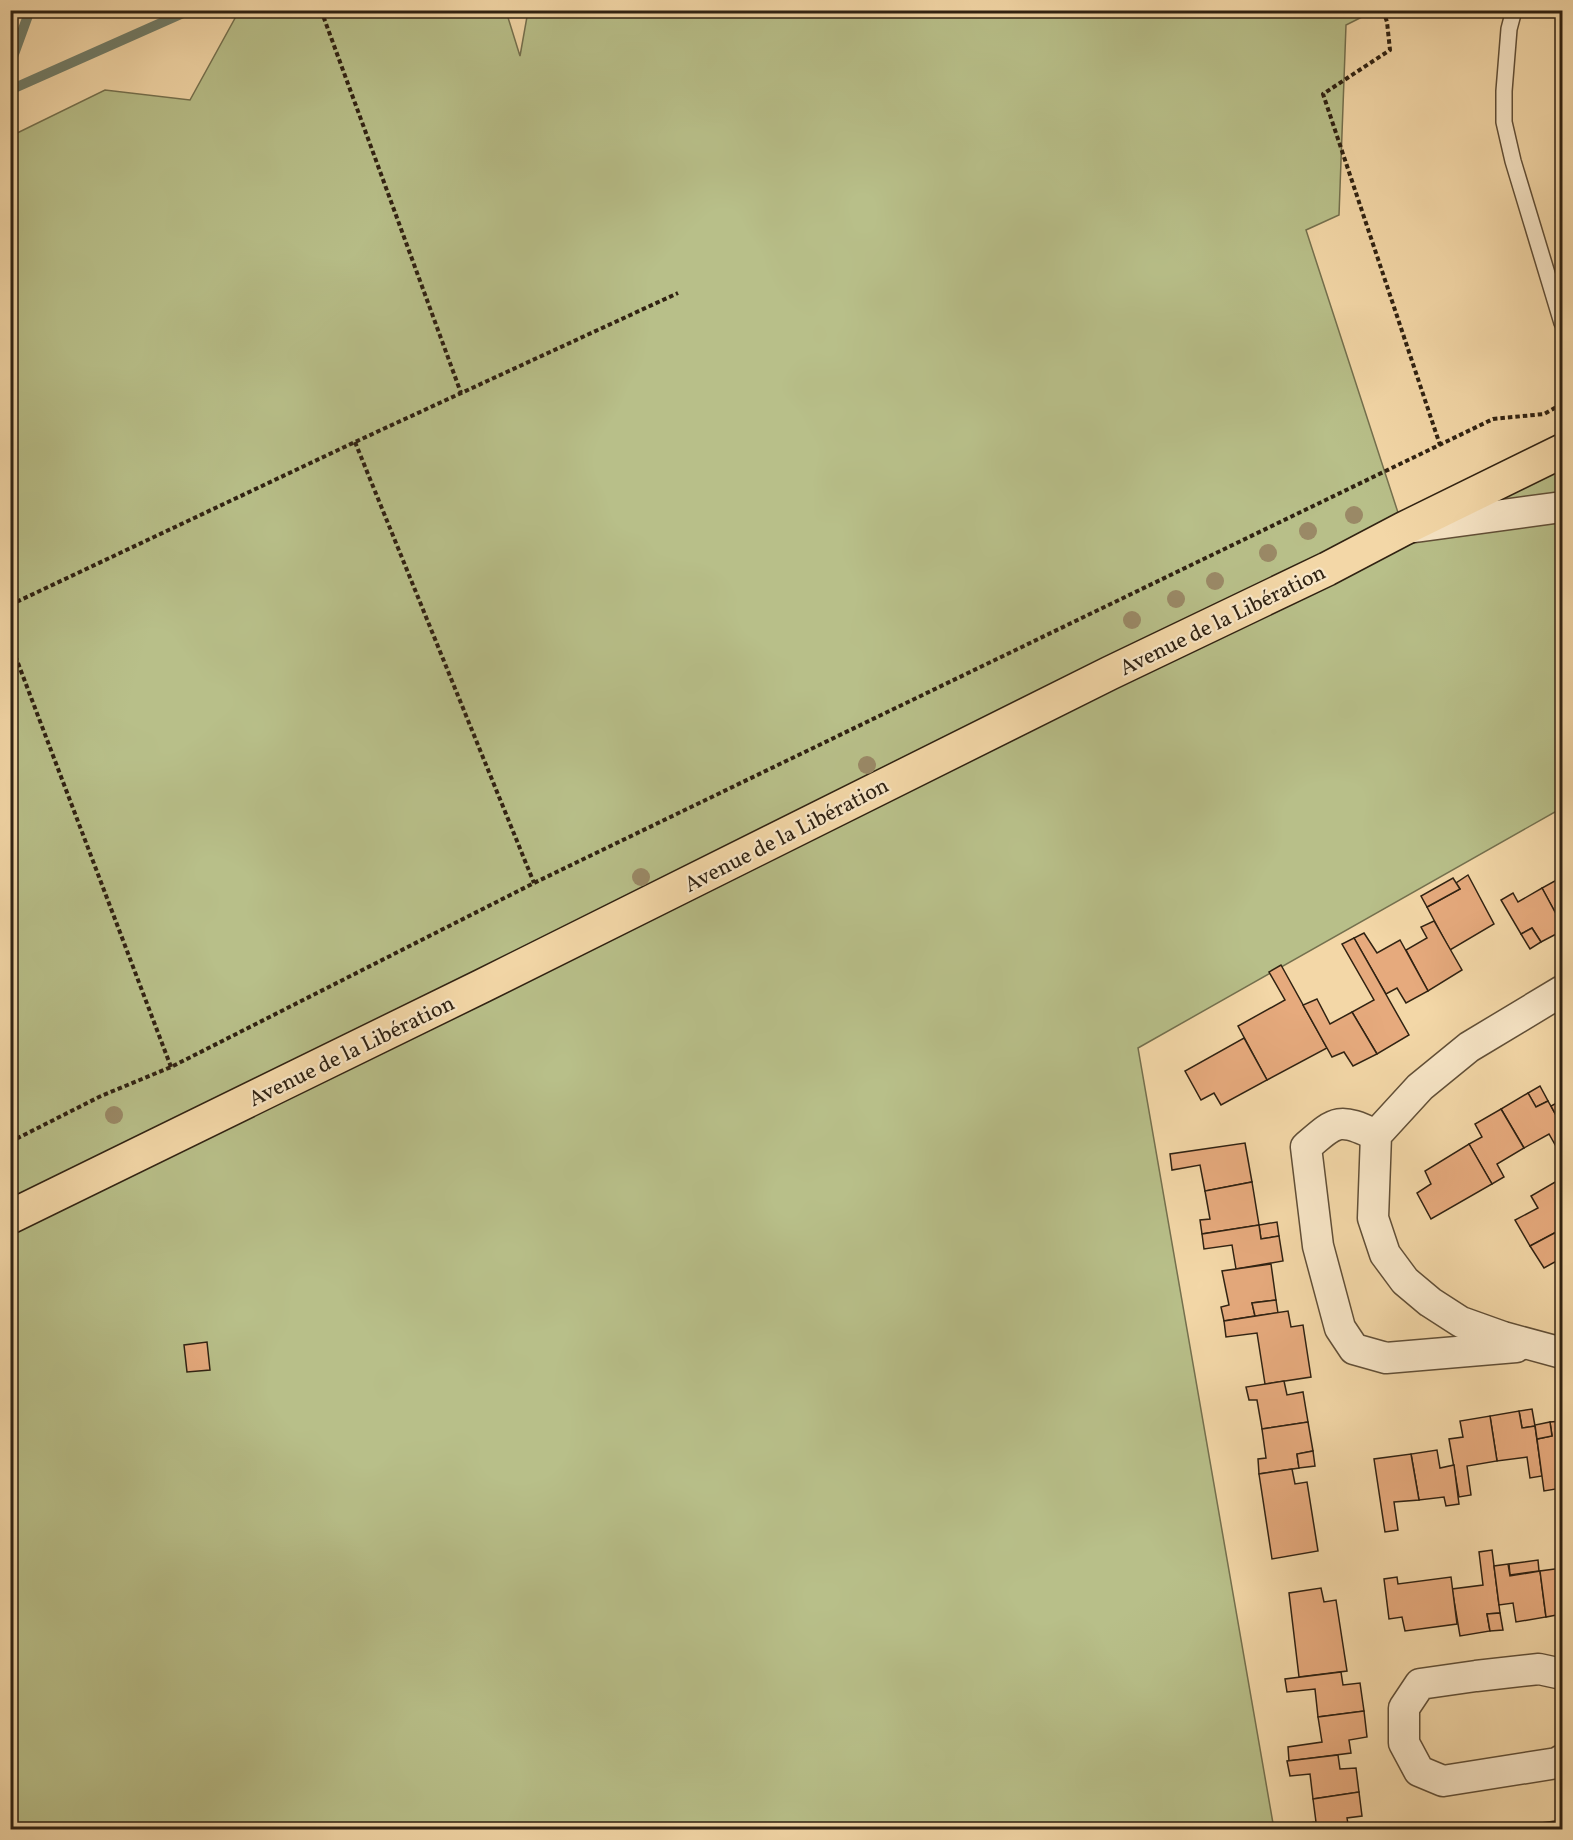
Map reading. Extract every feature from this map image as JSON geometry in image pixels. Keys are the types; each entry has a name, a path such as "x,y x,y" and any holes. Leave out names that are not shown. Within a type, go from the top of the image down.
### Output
{"main road":[{"name":"Avenue de la Libération","path":"10,1217 1563,451"}],"street":[{"path":"1403,529 1563,507"},
{"path":"1563,992 1469,1047 1420,1087 1376,1135 1373,1218 1385,1254 1405,1281 1430,1302 1461,1322 1563,1353"},
{"path":"1376,1135 1353,1124 1330,1126 1306,1147 1318,1246 1340,1328 1354,1349 1386,1358 1534,1346"},
{"path":"1563,1674 1539,1669 1420,1684 1404,1708 1404,1743 1419,1771 1443,1781 1557,1763 1563,1760"}],"lane":[{"path":"1514,10 1509,29 1504,122 1513,161 1563,323"}],"path":[{"path":"321,10 461,393"},
{"path":"1383,10 1387,22 1390,50 1323,94 1440,445"},
{"path":"10,605 678,293"},
{"path":"10,1142 101,1096 171,1067 534,884 1493,419 1545,414 1563,404"},
{"path":"355,442 534,884"},
{"path":"10,642 171,1067"}],"green space":[{"path":"239,11 506,11 520,56 528,11 1374,11 1346,25 1339,215 1306,230 1403,528 1562,451 1562,808 1138,1048 1274,1829 11,1830 11,136 105,90 190,100"}],"building":[{"path":"1562,857 1562,870 1557,860"},
{"path":"1468,875 1494,924 1450,950 1427,907 1460,889 1456,883"},
{"path":"1562,877 1562,925 1542,888"},
{"path":"1453,878 1460,889 1427,907 1421,896"},
{"path":"1542,888 1562,925 1562,931 1541,942 1532,928 1521,934 1501,900 1513,893 1518,902"},
{"path":"1434,921 1462,970 1428,991 1406,950 1427,938 1421,927"},
{"path":"1532,928 1541,942 1530,949 1521,934"},
{"path":"1364,933 1377,953 1400,940 1428,991 1406,1003 1397,988 1386,994 1354,938"},
{"path":"1354,938 1409,1035 1377,1054 1352,1012 1374,1000 1342,944"},
{"path":"1281,965 1327,1048 1267,1080 1238,1026 1285,1000 1269,972"},
{"path":"1317,999 1330,1024 1352,1012 1377,1054 1353,1066 1344,1052 1332,1057 1303,1005"},
{"path":"1244,1038 1267,1080 1221,1105 1214,1093 1201,1100 1185,1071"},
{"path":"1540,1086 1548,1101 1536,1107 1528,1093"},
{"path":"1528,1093 1536,1107 1548,1101 1562,1126 1562,1157 1549,1134 1524,1148 1501,1109"},
{"path":"1562,1100 1562,1126 1551,1106"},
{"path":"1501,1109 1524,1148 1497,1164 1504,1177 1492,1184 1469,1144 1482,1137 1475,1124"},
{"path":"1245,1143 1252,1182 1205,1191 1200,1165 1172,1170 1170,1154"},
{"path":"1469,1144 1492,1184 1431,1219 1417,1193 1431,1184 1425,1171"},
{"path":"1562,1178 1562,1194 1557,1197 1562,1206 1562,1229 1530,1246 1515,1220 1538,1208 1531,1196"},
{"path":"1252,1182 1259,1225 1202,1234 1200,1220 1210,1219 1205,1191"},
{"path":"1277,1222 1279,1236 1261,1239 1259,1225"},
{"path":"1259,1225 1261,1239 1279,1236 1283,1261 1236,1269 1232,1245 1204,1249 1202,1234"},
{"path":"1562,1229 1562,1264 1560,1259 1544,1268 1530,1246"},
{"path":"1271,1264 1276,1300 1252,1303 1255,1316 1224,1321 1221,1307 1229,1305 1222,1271"},
{"path":"1276,1300 1278,1313 1255,1316 1252,1303"},
{"path":"1288,1311 1291,1327 1303,1325 1311,1377 1265,1384 1257,1333 1226,1337 1224,1321"},
{"path":"207,1342 210,1370 187,1372 184,1345"},
{"path":"1284,1381 1287,1395 1303,1392 1308,1422 1262,1429 1257,1400 1249,1400 1246,1387"},
{"path":"1532,1409 1535,1426 1522,1428 1519,1411"},
{"path":"1519,1411 1522,1428 1535,1426 1542,1476 1530,1478 1527,1457 1497,1461 1490,1416"},
{"path":"1490,1416 1497,1461 1467,1466 1471,1495 1459,1497 1449,1439 1463,1437 1460,1421"},
{"path":"1562,1421 1562,1468 1558,1469 1562,1488 1544,1491 1537,1439 1552,1436 1550,1422"},
{"path":"1308,1422 1313,1451 1297,1454 1299,1468 1259,1474 1258,1459 1266,1458 1262,1429"},
{"path":"1550,1422 1552,1436 1537,1439 1535,1425"},
{"path":"1437,1450 1440,1468 1454,1465 1459,1504 1446,1506 1444,1497 1419,1500 1411,1454"},
{"path":"1313,1451 1315,1466 1299,1468 1297,1454"},
{"path":"1411,1454 1419,1500 1394,1502 1398,1530 1385,1532 1374,1459"},
{"path":"1292,1469 1295,1484 1307,1482 1318,1551 1272,1559 1259,1474"},
{"path":"1492,1550 1500,1613 1487,1614 1490,1631 1460,1636 1452,1589 1483,1585 1479,1552"},
{"path":"1538,1560 1539,1571 1510,1575 1509,1564"},
{"path":"1508,1564 1510,1576 1540,1571 1546,1617 1516,1622 1513,1603 1499,1605 1494,1566"},
{"path":"1562,1568 1562,1614 1546,1617 1540,1571"},
{"path":"1397,1577 1398,1584 1451,1577 1457,1624 1405,1631 1402,1617 1389,1619 1384,1579"},
{"path":"1321,1588 1324,1602 1336,1600 1347,1671 1299,1677 1289,1593"},
{"path":"1500,1613 1503,1630 1490,1631 1487,1614"},
{"path":"1341,1672 1343,1685 1360,1683 1364,1711 1318,1717 1315,1689 1287,1692 1285,1679"},
{"path":"1364,1711 1367,1737 1349,1740 1351,1753 1289,1761 1288,1747 1322,1742 1318,1717"},
{"path":"10,1728 17,1728 17,1750 10,1750"},
{"path":"1338,1755 1340,1769 1356,1768 1359,1792 1313,1799 1310,1774 1290,1776 1287,1761"},
{"path":"1359,1792 1362,1816 1347,1818 1349,1830 1309,1830 1308,1823 1316,1822 1313,1799"},
{"path":"1562,1820 1562,1830 1519,1830 1518,1826"},
{"path":"1518,1826 1519,1830 1505,1830 1505,1827"}],"waterway":[{"path":"10,65 30,10"},
{"path":"10,90 190,10"}]}
